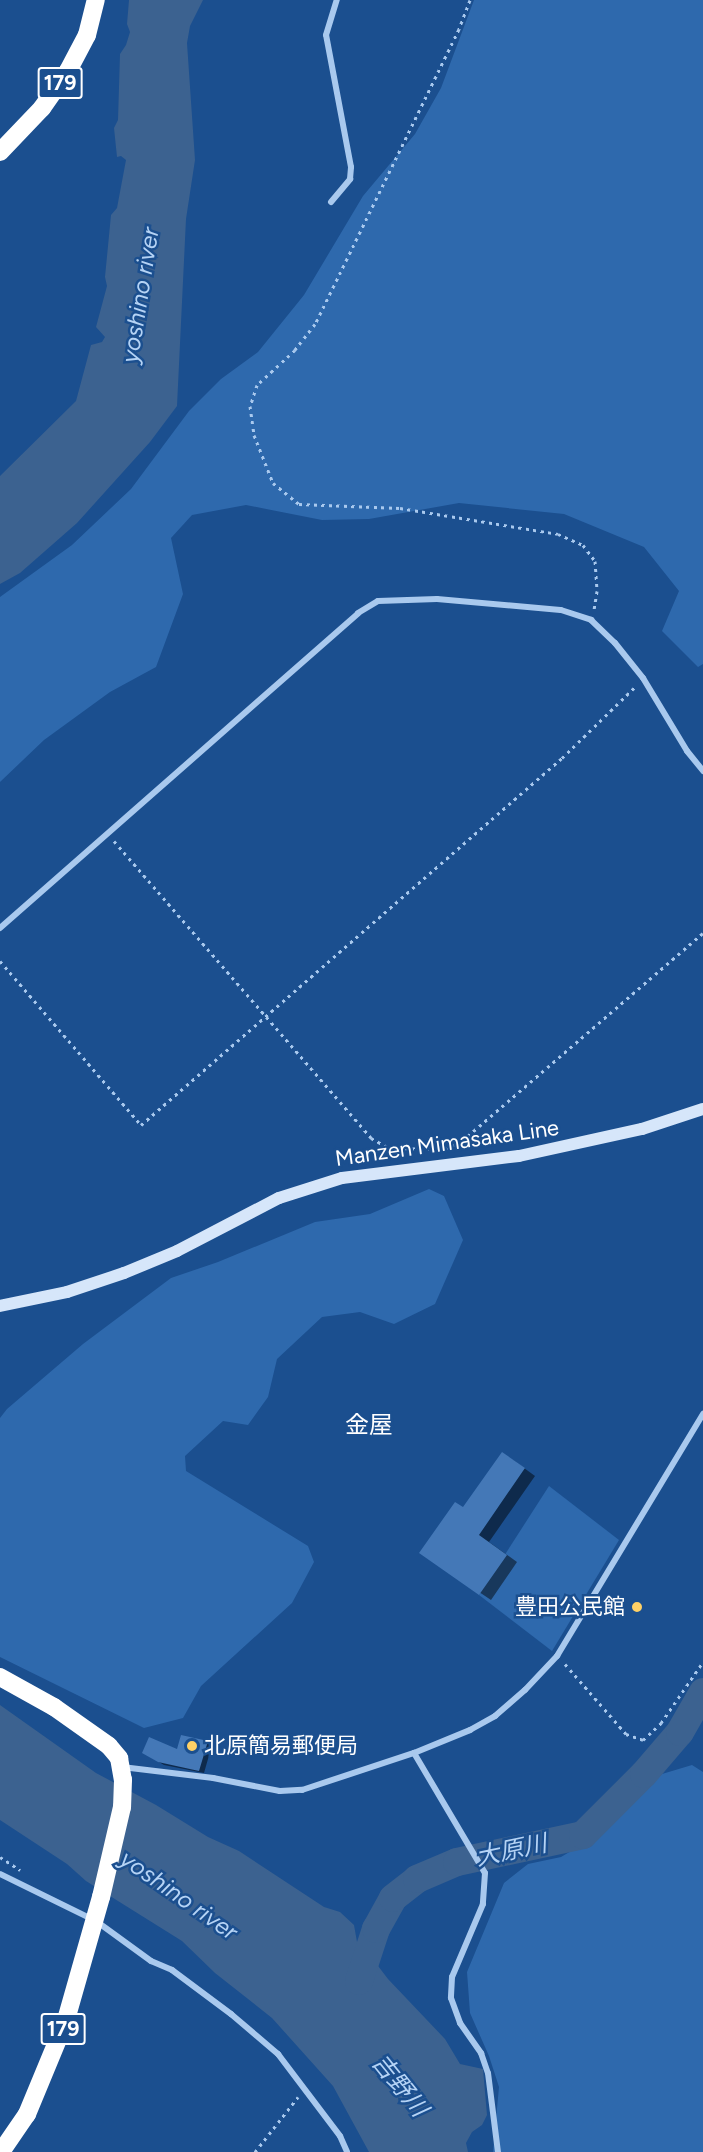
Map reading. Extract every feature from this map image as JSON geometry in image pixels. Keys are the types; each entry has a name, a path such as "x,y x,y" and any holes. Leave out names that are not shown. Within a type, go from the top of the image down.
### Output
{"highway":[{"name":"179","path":"0,152 42,108 68,71 87,35 96,0"},
{"path":"0,1677 54,1707 109,1746 119,1758 122,1773"},
{"name":"179","path":"1,2152 27,2114 66,2020 96,1921 122,1807 122,1773"}],"main road":[{"name":"Manzen Mimasaka Line","path":"0,1306 67,1292 124,1273 177,1251 279,1198 342,1178 519,1156 632,1131 703,1109"}],"street":[{"path":"331,202 350,180 351,167 326,35 337,0"},
{"path":"0,928 358,613 378,601 437,599 561,610 591,620 615,643 643,678 687,751 703,771"},
{"path":"122,1773 213,1778 280,1791 302,1790 330,1783 414,1753 470,1730 495,1716 525,1690 557,1656 703,1414"},
{"path":"414,1753 485,1873 483,1904 452,1977 452,1998 460,2023 481,2053 488,2073 498,2152"},
{"path":"0,1874 96,1921 151,1961 172,1970 231,2014 278,2054 340,2136 347,2152"}],"path":[{"path":"470,0 459,29 315,324 295,350 257,385 250,406 254,435 273,483 300,504 400,508 558,534 583,545 595,561 597,591 591,620"},
{"path":"0,961 141,1125 562,758 619,705 643,678"},
{"path":"107,832 371,1138 390,1148 445,1149 462,1141 703,933"},
{"path":"557,1656 626,1734 643,1740 660,1723 703,1662"},
{"path":"255,2152 305,2088"}],"shaded area":[{"path":"474,0 703,0 703,664 698,667 662,631 679,591 644,547 564,514 459,503 369,519 322,520 246,505 192,515 171,538 183,594 156,667 110,692 44,740 0,782 0,597 72,545 131,489 189,411 221,379 258,352 304,295 363,196 415,134 441,88"},
{"path":"429,1189 444,1196 463,1240 435,1304 394,1324 360,1312 322,1317 277,1359 268,1397 248,1425 223,1421 185,1456 186,1471 308,1546 314,1562 292,1603 201,1686 183,1718 144,1728 0,1657 0,1418 7,1409 83,1344 171,1278 218,1262 315,1222 370,1214"},
{"path":"549,1486 619,1540 552,1651 479,1595"},
{"path":"692,1765 703,1772 703,2152 493,2152 499,2087 489,2056 470,2013 467,1972 504,1883 528,1864 561,1857 603,1832 662,1774"}],"water":[{"name":"yoshino river","path":"129,0 203,0 190,26 187,43 195,160 186,219 177,406 150,442 77,523 20,573 0,584 0,476 76,401 91,345 102,342 105,337 96,327 107,286 105,277 111,215 117,208 126,160 121,156 117,157 114,128 118,120 120,54 130,32 127,24"},
{"path":"0,1705 96,1773 156,1805 208,1837 239,1851 324,1907 340,1912 354,1925 357,1942 361,1947 365,1942 373,1947 372,1958 388,1979 445,2039 460,2064 483,2069 487,2115 482,2125 472,2132 466,2143 468,2152 369,2152 333,2086 272,2018 215,1973 182,1941 86,1881 67,1864 0,1820"}],"building":[{"path":"502,1452 525,1468 479,1535 507,1555 479,1595 419,1553 455,1502 463,1507"},
{"path":"181,1735 208,1741 199,1771 158,1762 142,1753 149,1737 177,1749"}],"waterway":[{"name":"大原川","path":"359,1981 376,1929 393,1898 417,1879 457,1862 583,1835 644,1774 680,1732 703,1692"}],"place":[{"name":"豊田公民館","path":"637,1607"},
{"name":"北原簡易郵便局","path":"192,1746"}],"district":[{"name":"金屋","path":"369,1425"}],"water label":[{"name":"吉野川","path":"400,2085"}]}
